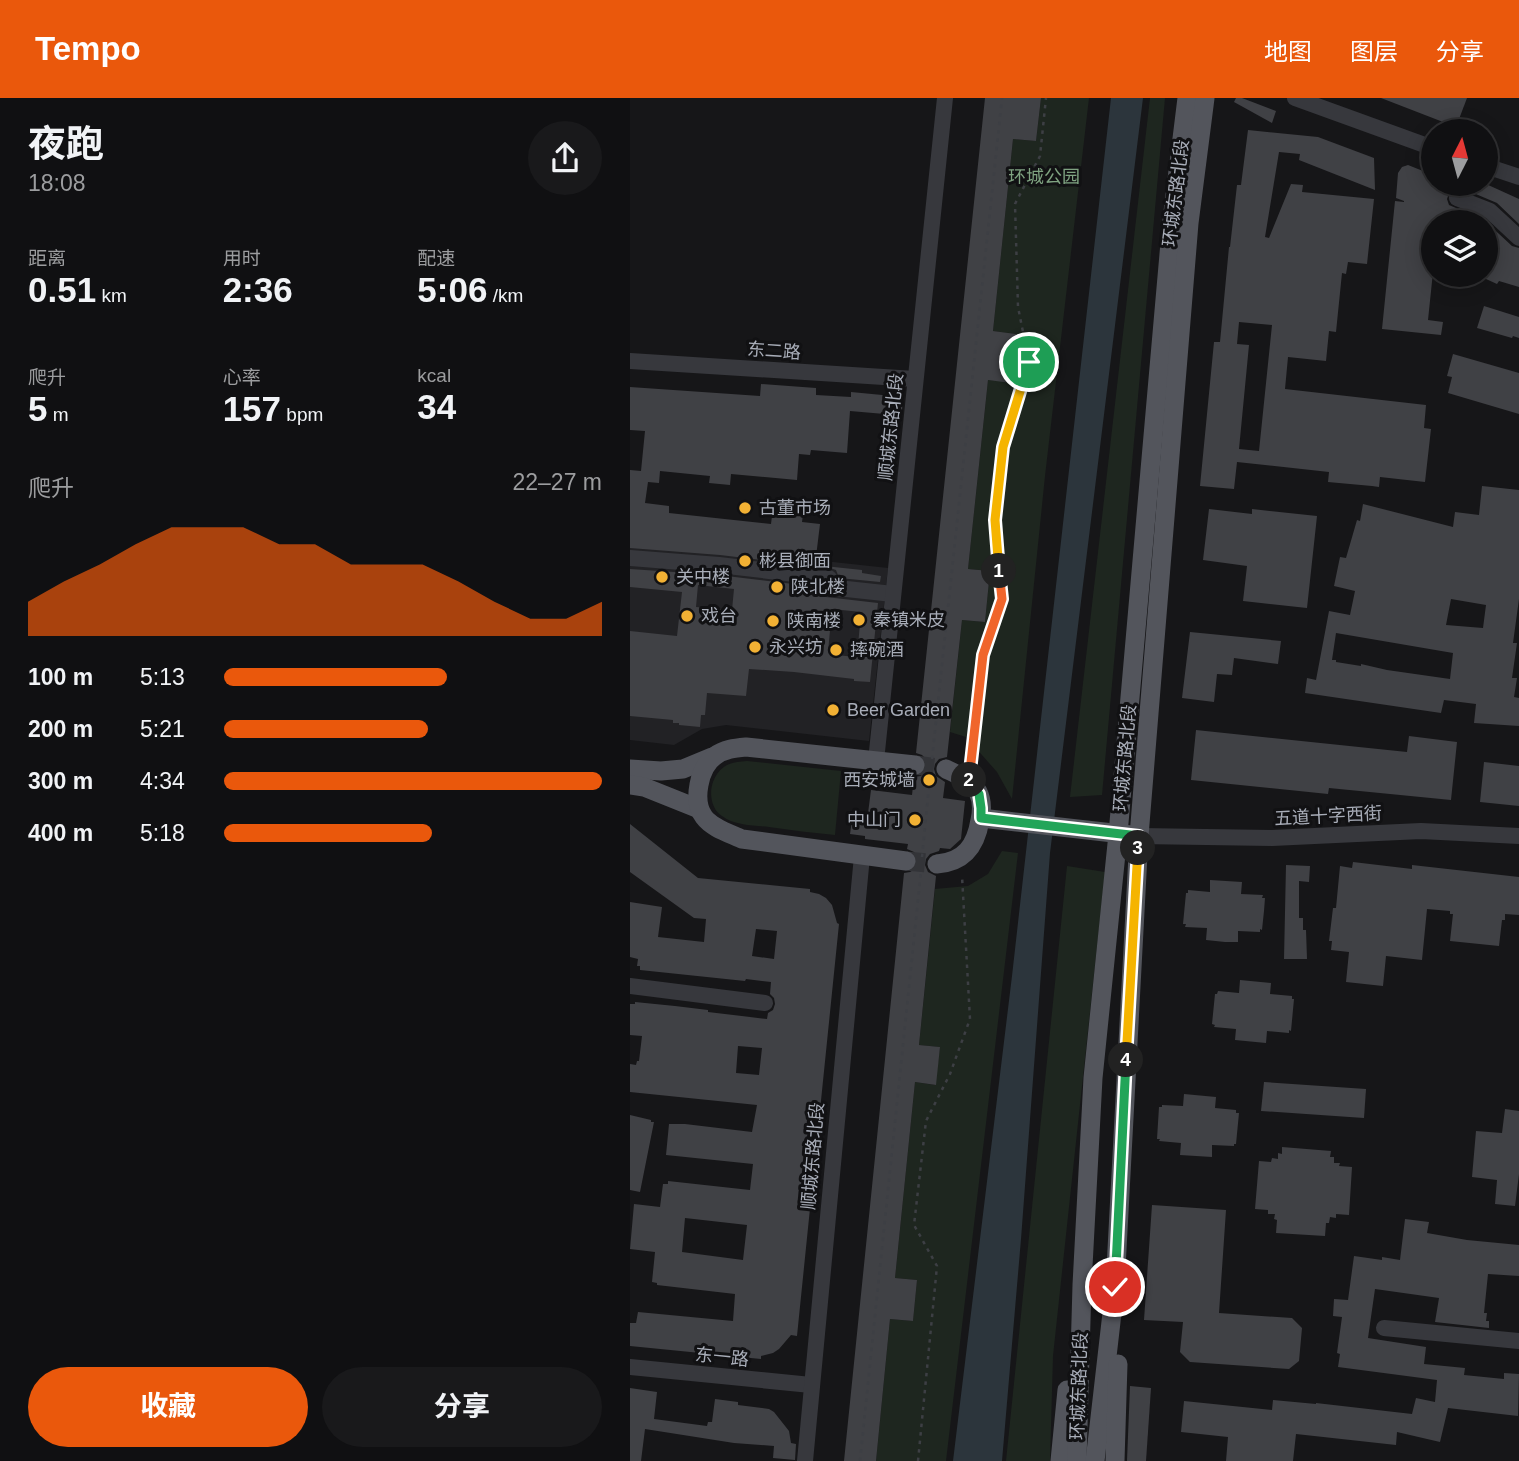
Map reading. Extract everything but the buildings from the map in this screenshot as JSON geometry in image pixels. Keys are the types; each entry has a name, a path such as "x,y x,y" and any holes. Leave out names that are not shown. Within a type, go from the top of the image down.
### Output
{"main road":[{"name":"环城东路北段","path":"1077,1461 1082,1285 1093,1078 1118,834 1171,233 1187,98"},
{"name":"环城东路北段","path":"1095,1461 1115,1287 1139,836 1189,223 1205,98"},
{"path":"630,769 683,769 728,749 746,747 931,766 969,782 979,794 981,818 976,838 970,850 961,858 922,862 742,839 712,824 699,809 697,793 700,778 712,757"},
{"path":"630,785 644,787 699,809"},
{"path":"981,818 1139,836"},
{"path":"1060,1461 1070,1364 1082,1285"},
{"path":"1115,1287 1118,1361 1115,1461"}],"street":[{"name":"顺城东路北段","path":"876,761 945,98"},
{"path":"1295,98 1421,144"},
{"path":"1498,170 1519,177"},
{"path":"1458,196 1457,198 1490,211 1519,239"},
{"name":"东二路","path":"630,361 915,379"},
{"path":"630,558 829,578 828,587 893,594"},
{"name":"五道十字西街","path":"1139,836 1272,838 1421,831 1519,835"},
{"name":"顺城东路北段","path":"805,1461 862,856"},
{"path":"630,986 765,1003"},
{"path":"1384,1328 1519,1341"},
{"name":"东一路","path":"630,1367 811,1385"}],"path":[{"path":"860,1461 1002,98"},
{"path":"969,782 983,655 1002,599 995,520 1003,447 1029,362 1018,307 1015,204 1040,156 1046,98"},
{"path":"918,1461 937,1266 914,1225 926,1121 950,1074 970,1019 961,858"}],"shaded area":[{"path":"1111,98 1143,98 1050,853 1002,1461 953,1461 1012,976"},
{"name":"永兴坊","path":"630,540 888,568 869,741 726,725 702,729 674,745 630,740"}],"green space":[{"name":"环城公园","path":"1041,98 1089,98 1045,476 1012,799 997,772 966,737 950,732 962,620 985,622 990,571 968,569 988,380 1012,382 1016,334 993,331 1013,139 1036,141"},
{"path":"1150,98 1165,98 1102,795 1070,797"},
{"path":"747,761 841,771 835,835 739,823 718,813 711,796 716,776 726,765"},
{"path":"1002,851 1018,853 946,1461 876,1461 890,1319 913,1321 917,1280 895,1278 915,1082 935,1085 940,1047 919,1045 935,889 968,886 988,874"},
{"path":"1067,866 1105,872 1053,1356 1050,1461 1006,1461"}],"tunnel":[{"path":"915,765 946,769"},
{"path":"906,861 937,864"}],"place":[{"name":"古董市场","path":"745,508"},
{"name":"彬县御面","path":"745,561"},
{"name":"关中楼","path":"662,577"},
{"name":"陕北楼","path":"777,587"},
{"name":"戏台","path":"687,616"},
{"name":"秦镇米皮","path":"859,620"},
{"name":"陕南楼","path":"773,621"},
{"name":"永兴坊","path":"755,647"},
{"name":"摔碗酒","path":"836,650"},
{"name":"Beer Garden","path":"833,710"},
{"name":"西安城墙","path":"929,780"},
{"name":"中山门","path":"915,820"}],"route":[{"path":"1029,362 1003,447 995,520 1002,599 983,655 969,782 979,794 981,818 1139,836 1115,1287"}]}
